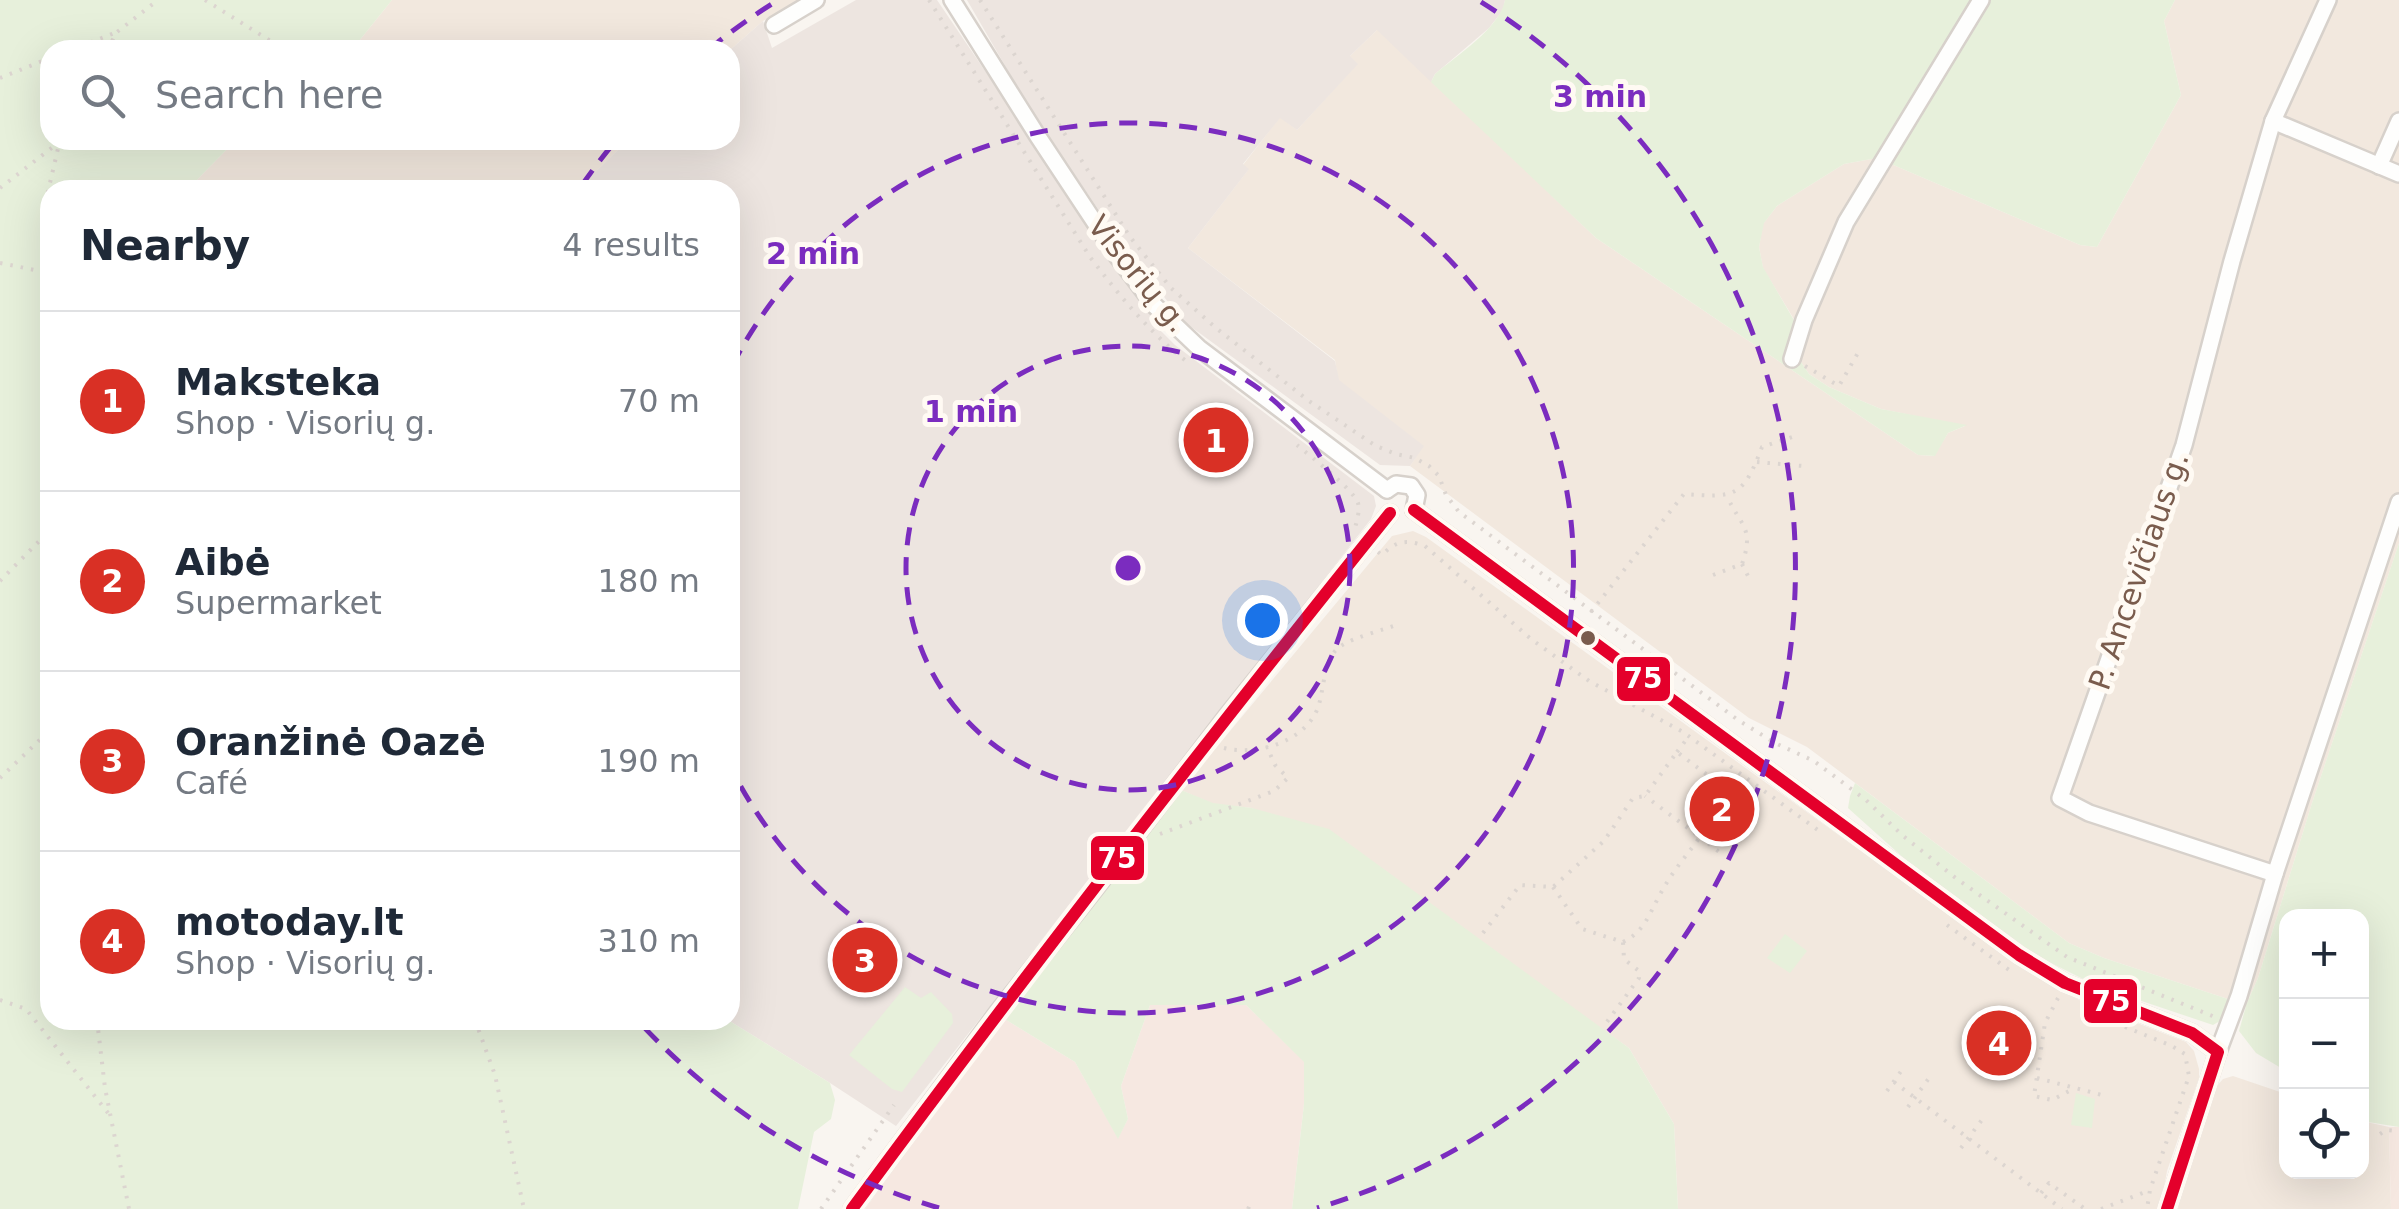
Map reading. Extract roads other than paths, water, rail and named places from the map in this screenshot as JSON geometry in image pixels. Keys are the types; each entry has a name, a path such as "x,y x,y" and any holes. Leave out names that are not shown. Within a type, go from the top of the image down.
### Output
{"street":[{"path":"774,25 816,0"},
{"name":"Visorių g.","path":"952,0 1036,136 1116,256 1155,306 1198,348 1388,490"},
{"path":"1792,359 1804,320 1846,222 1981,0"},
{"path":"2328,0 2273,121 2399,174"},
{"name":"P. Ancevičiaus g.","path":"2273,121 2184,445 2060,798 2089,813 2276,874"},
{"path":"2379,166 2399,121"},
{"path":"1396,484 1411,486 1418,500 1414,510 1400,516 1390,513 1384,502 1388,490 1396,484"},
{"path":"2166,1209 2399,502"},
{"path":"1414,510 2019,955 2065,983 2192,1034 2218,1052"},
{"path":"852,1209 1210,738 1390,513"}],"place":[{"name":"Maksteka","path":"1216,440"},
{"name":"Aibė","path":"1722,809"},
{"name":"Oranžinė Oazė","path":"865,960"},
{"name":"motoday.lt","path":"1999,1043"}]}
